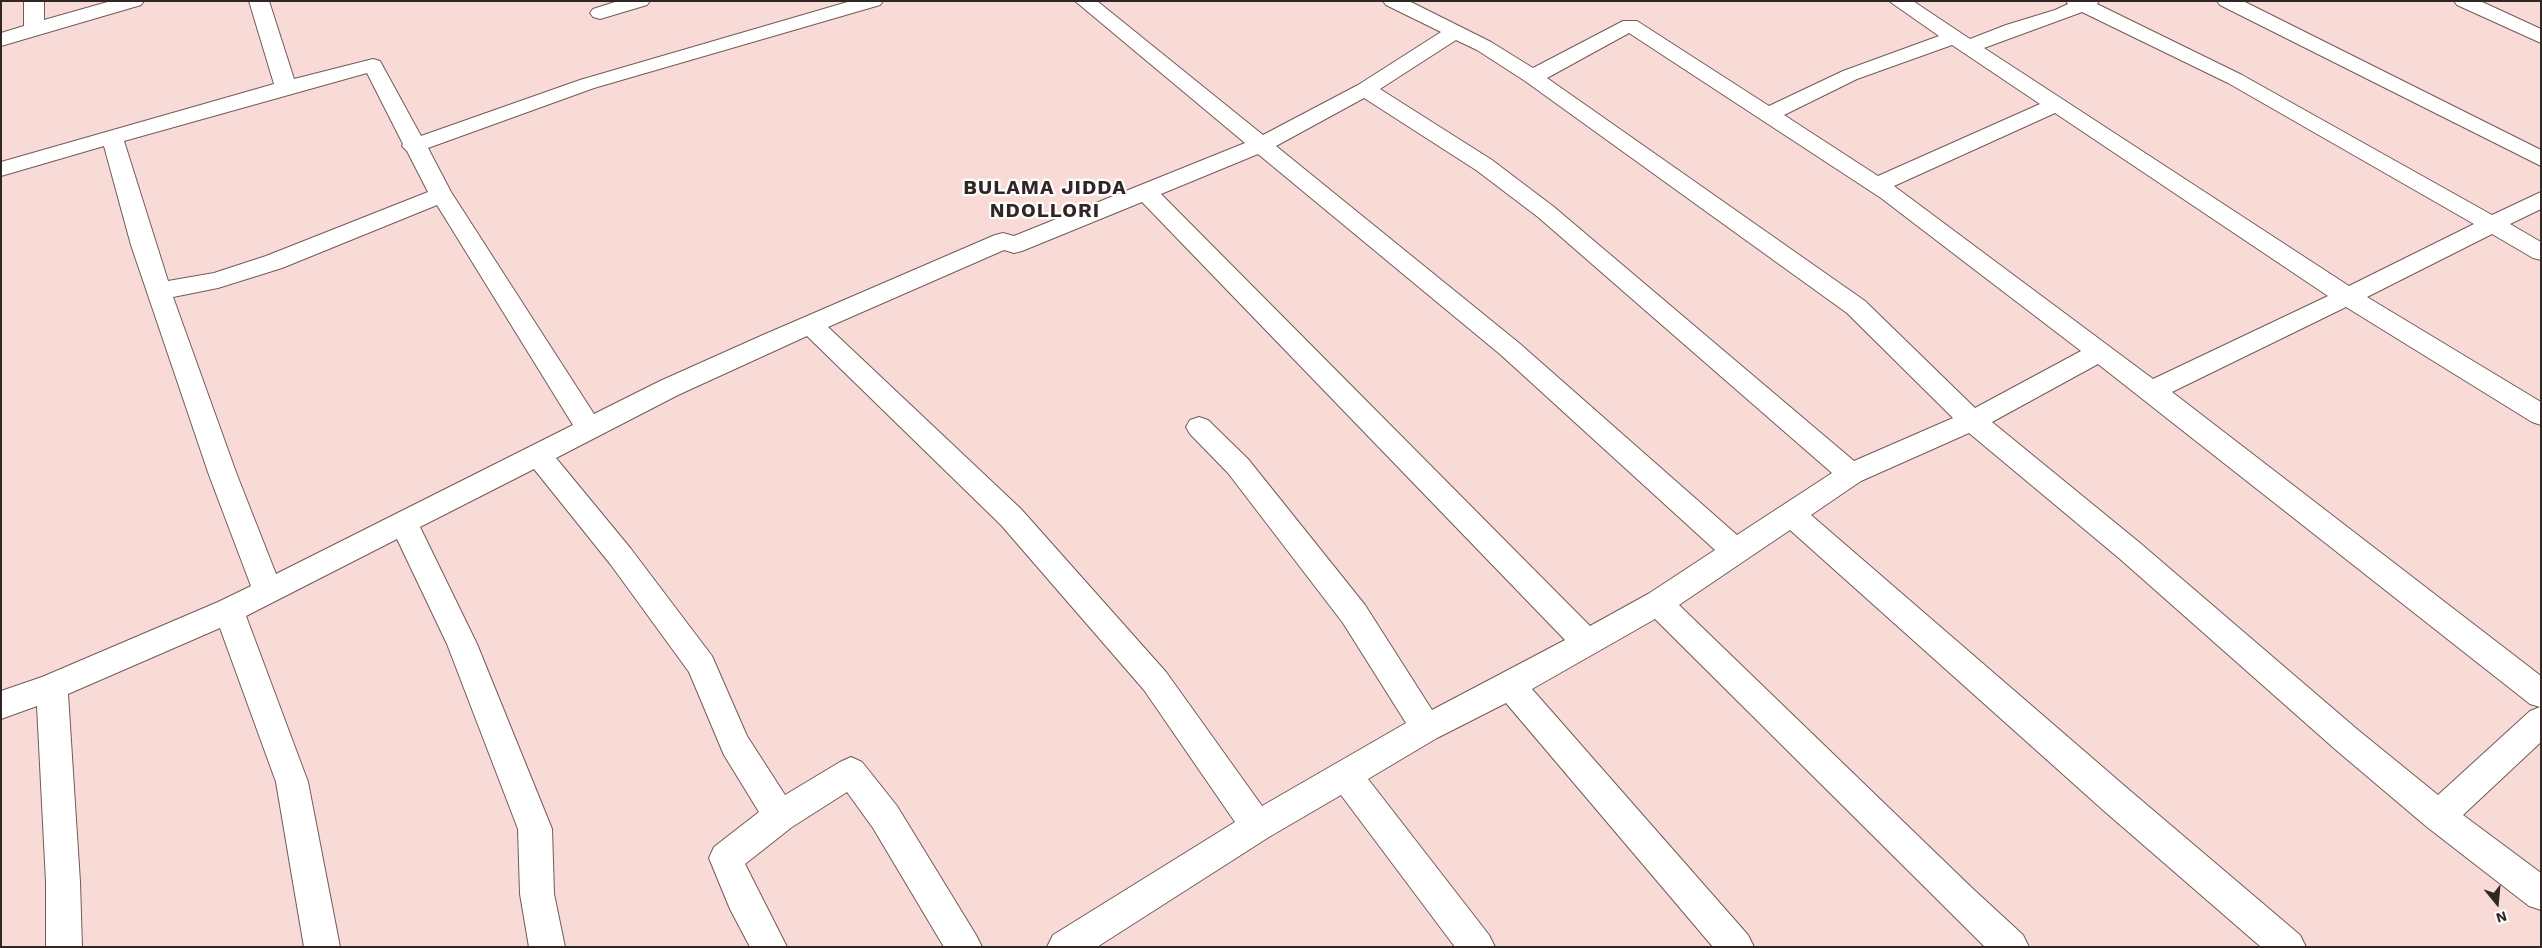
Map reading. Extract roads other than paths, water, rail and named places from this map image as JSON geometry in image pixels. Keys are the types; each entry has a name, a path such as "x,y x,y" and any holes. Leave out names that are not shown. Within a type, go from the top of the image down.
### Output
{"street":[{"path":"34,1 34,28"},
{"path":"1,40 34,28 134,1"},
{"path":"259,1 286,88"},
{"path":"600,13 640,1"},
{"path":"413,146 587,84 872,1"},
{"path":"1085,1 1510,349 1735,550"},
{"path":"1899,1 2058,104 2348,297 2541,415"},
{"path":"2227,1 2541,159"},
{"path":"2464,1 2541,37"},
{"path":"1770,114 1850,75 1961,42 2082,2 2235,79 2541,252"},
{"path":"1412,4 1454,33 1484,46 1532,78 1856,307 1972,421 2130,551 2347,740 2439,816 2541,894"},
{"path":"1532,78 1630,26 1770,114 1877,185 2151,391 2541,694"},
{"path":"1,705 52,687 229,611 669,388 810,324 1004,240 1014,245 1261,145 1365,89 1454,33"},
{"path":"1,169 373,65 413,146 441,195 450,206 589,428"},
{"path":"1365,89 1484,165 1546,212 1704,350 1851,474"},
{"path":"1877,185 2058,104"},
{"path":"112,137 159,290 223,475 268,591"},
{"path":"1146,193 1587,643"},
{"path":"159,290 189,287 218,280 274,262 441,195"},
{"path":"2151,391 2348,297 2541,199"},
{"path":"810,324 1011,516 1155,681 1257,826"},
{"path":"1065,947 1257,826 1426,728 1510,686 1658,603 1851,474 1972,421 2099,352"},
{"path":"1199,427 1238,466 1354,614 1426,728"},
{"path":"538,454 621,557 701,665 735,746 780,816"},
{"path":"1791,514 2115,799 2288,947"},
{"path":"404,521 462,644 535,829 537,894 548,947"},
{"path":"1658,603 1959,899 2011,947"},
{"path":"229,611 292,782 322,947"},
{"path":"1510,686 1736,947"},
{"path":"52,687 63,882 64,947"},
{"path":"2439,816 2541,721"},
{"path":"769,947 742,897 726,858 780,816 851,772 885,817 964,947"},
{"path":"1345,775 1478,947"}],"district":[{"name":"BULAMA JIDDA NDOLLORI","path":"1045,200"}]}
